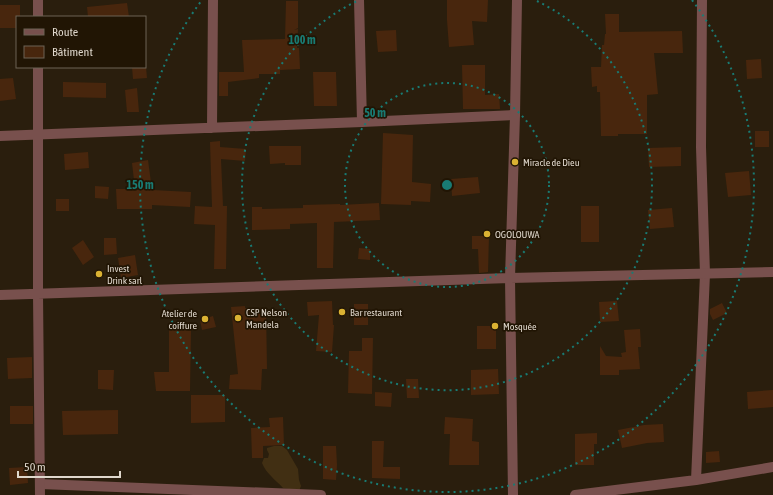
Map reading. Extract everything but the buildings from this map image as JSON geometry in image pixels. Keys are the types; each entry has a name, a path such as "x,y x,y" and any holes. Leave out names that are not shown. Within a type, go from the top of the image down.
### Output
{"street":[{"path":"38,0 38,16"},
{"path":"212,128 214,0"},
{"path":"359,0 362,122"},
{"path":"513,495 510,278 517,0"},
{"path":"696,480 705,274 701,147 702,0"},
{"path":"38,68 40,495"},
{"path":"0,136 515,115"},
{"path":"0,295 510,278 773,272"},
{"path":"575,495 696,480 773,468"},
{"path":"40,484 321,495"}],"shaded area":[{"path":"282,446 287,450 298,469 301,486 299,491 283,488 264,467 262,463 264,458 268,458 269,454 267,448"}],"place":[{"name":"Miracle de Dieu","path":"515,162"},
{"name":"OGOLOUWA","path":"487,234"},
{"name":"Invest Drink sarl","path":"99,274"},
{"name":"Bar restaurant","path":"342,312"},
{"name":"CSP Nelson Mandela","path":"238,318"},
{"name":"Atelier de coiffure","path":"205,319"},
{"name":"Mosquée","path":"495,326"}]}
